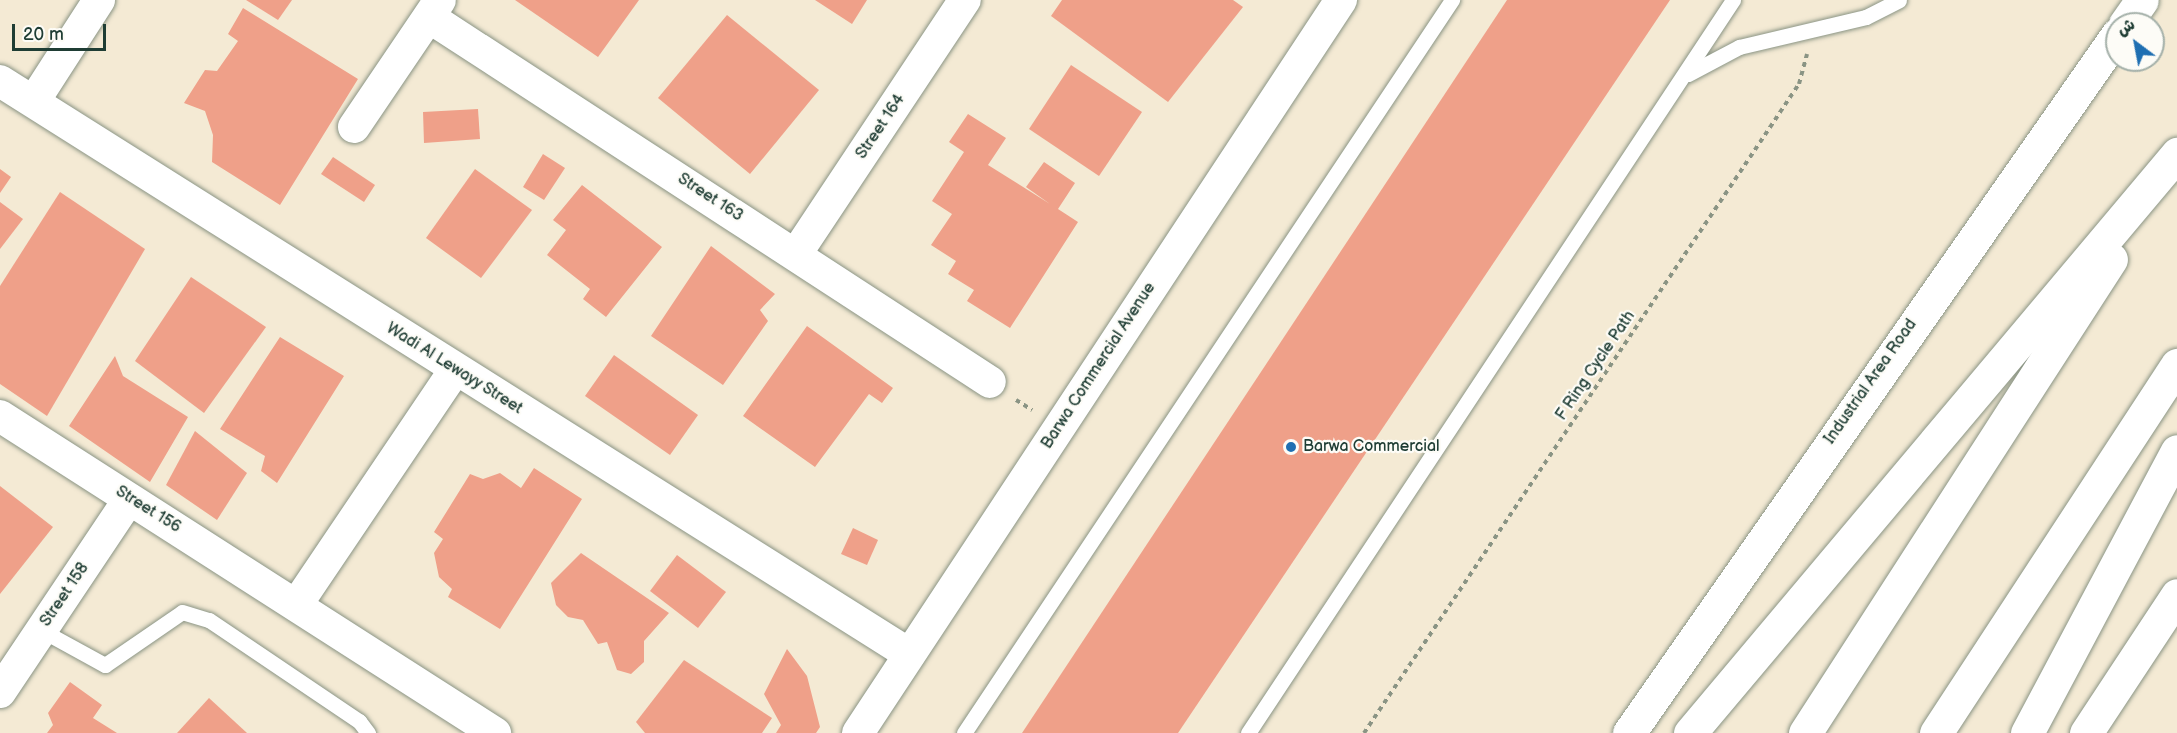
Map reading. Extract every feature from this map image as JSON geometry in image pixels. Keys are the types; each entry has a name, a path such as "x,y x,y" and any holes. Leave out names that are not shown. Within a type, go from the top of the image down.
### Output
{"main road":[{"name":"Industrial Area Road","path":"1629,733 2105,52"},
{"path":"1690,733 2177,155"},
{"path":"1805,733 2177,155"},
{"path":"1936,733 2177,365"},
{"path":"2027,733 2177,451"},
{"path":"2086,733 2177,595"}],"street":[{"path":"34,101 99,0"},
{"name":"Street 164","path":"796,254 965,0"},
{"name":"Barwa Commercial Avenue","path":"858,733 1341,0"},
{"name":"Street 163","path":"354,128 434,8 796,254 990,382"},
{"name":"Wadi Al Lewayy Street","path":"0,81 455,370 909,654"},
{"path":"297,604 455,370"},
{"name":"Street 156","path":"0,417 297,604 492,732"},
{"name":"Street 158","path":"0,692 129,499"}],"lane":[{"path":"964,733 1452,0"},
{"path":"1248,733 1733,0"},
{"path":"1682,77 1739,47 1813,31 1866,16 1899,0"},
{"path":"41,630 105,665 182,612 209,620 360,721 368,733"}],"path":[{"name":"F Ring Cycle Path","path":"1364,733 1799,84 1813,31"},
{"path":"990,382 1058,428"}],"building":[{"path":"246,0 292,0 278,20"},
{"path":"515,0 639,0 598,57"},
{"path":"815,0 867,0 852,24"},
{"path":"1062,0 1233,0 1243,7 1168,102 1051,16"},
{"name":"Barwa Commercial","path":"1507,0 1670,0 1178,733 1022,733"},
{"path":"243,8 358,79 280,205 212,162 213,135 205,111 184,103 205,70 217,71 238,41 228,34"},
{"path":"727,15 819,90 750,174 658,98"},
{"path":"1071,65 1142,112 1099,176 1029,129"},
{"path":"478,109 480,139 424,143 423,112"},
{"path":"968,114 1006,138 988,165 1050,204 1026,187 1044,162 1075,183 1058,209 1078,222 1010,328 967,301 974,290 948,274 956,261 931,245 952,214 932,201 964,152 949,142"},
{"path":"543,154 565,168 544,200 523,187"},
{"path":"333,157 375,185 364,202 321,174"},
{"path":"0,169 11,177 0,193"},
{"path":"475,169 532,210 481,278 426,238"},
{"path":"582,185 662,247 606,317 583,299 590,289 547,255 566,230 553,220"},
{"path":"60,192 145,249 47,416 0,384 0,286"},
{"path":"0,202 23,219 0,249"},
{"path":"711,246 775,294 760,310 768,321 723,385 651,336"},
{"path":"191,277 266,327 204,413 135,361"},
{"path":"807,326 893,388 882,403 869,394 815,467 743,416"},
{"path":"280,337 344,376 277,483 261,471 265,456 220,429"},
{"path":"614,355 698,415 670,455 585,396"},
{"path":"115,356 123,376 188,417 150,482 69,426"},
{"path":"195,431 247,473 217,520 166,485"},
{"path":"534,468 582,499 500,629 448,597 452,589 439,577 434,553 443,539 434,532 470,474 483,479 500,473 521,488"},
{"path":"0,486 53,527 0,594"},
{"path":"853,528 878,540 867,565 841,554"},
{"path":"581,553 669,613 644,641 644,662 631,674 617,670 607,642 598,644 583,620 568,617 556,605 551,583"},
{"path":"677,555 726,592 698,628 650,591"},
{"path":"787,649 807,676 820,727 816,733 776,733 781,725 764,694"},
{"path":"684,660 772,718 762,733 645,733 636,722"},
{"path":"70,682 102,705 93,718 117,733 47,733 53,725 48,713"},
{"path":"209,698 247,733 177,733"}],"place":[{"name":"Barwa Commercial","path":"1291,447"}]}
